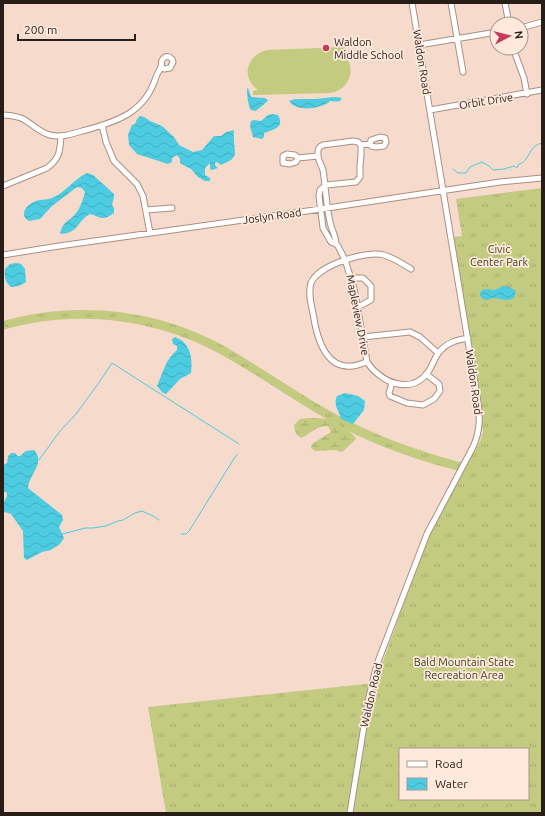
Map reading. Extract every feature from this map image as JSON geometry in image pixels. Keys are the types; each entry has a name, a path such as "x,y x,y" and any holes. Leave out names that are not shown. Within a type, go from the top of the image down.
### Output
{"street":[{"name":"Waldon Road","path":"350,813 366,710 377,664 427,534 478,435 480,412 412,3"},
{"path":"451,3 463,72"},
{"path":"505,3 507,16"},
{"path":"529,26 542,22"},
{"path":"419,45 489,33"},
{"path":"516,56 524,78 527,94"},
{"path":"3,115 17,116 41,132 60,136 102,125 130,114 148,95 157,73 162,67"},
{"name":"Orbit Drive","path":"430,110 527,94 542,90"},
{"path":"102,125 106,142 114,161 137,184 143,196 150,233"},
{"path":"3,186 47,168 53,164 60,150 60,136"},
{"path":"361,145 362,156 359,179 356,182 326,185 318,156 319,148 323,145 353,141 358,142 361,145 370,144"},
{"path":"298,158 318,156"},
{"name":"Joslyn Road","path":"3,255 518,180 542,178"},
{"name":"Mapleview Drive","path":"326,185 331,226 336,237 336,244 345,260 351,278 358,307 367,362 378,376 392,383"},
{"name":"Mapleview Drive","path":"326,185 320,190 324,228 331,242 336,244"},
{"path":"146,210 172,208"},
{"path":"324,228 331,226"},
{"path":"345,260 358,255 383,254 411,270"},
{"name":"Mapleview Drive","path":"345,260 330,266 316,277 311,284 310,294 317,335 326,354 335,362 342,365 352,366 367,362"},
{"path":"351,278 363,278 371,286 370,300 358,307"},
{"path":"363,337 410,332 420,337 438,353"},
{"path":"426,374 439,384 440,390 434,399 423,405 407,403 390,396 389,393 392,383 410,384 422,378 426,374 438,353 451,342 468,338"}],"green space":[{"path":"345,47 345,51 341,52 349,63 351,70 350,76 343,87 337,91 330,93 253,95 253,91 258,90 252,85 249,79 248,67 251,61 260,53 267,50"},
{"name":"Bald Mountain State Recreation Area","path":"542,188 542,813 166,813 148,707 375,683 425,545 463,472 400,453 354,434 309,409 250,371 220,354 195,342 168,332 141,325 86,319 58,320 3,330 3,321 60,311 88,310 117,312 173,324 200,334 226,347 345,419 405,445 467,464 480,442 483,432 479,396 453,237 462,236 456,199"},
{"path":"322,418 329,420 347,430 356,439 342,452 335,450 315,451 311,448 312,444 331,432 328,426 324,426 317,428 301,438 296,434 294,425 300,419"}],"water":[{"path":"248,88 251,97 265,98 268,100 256,111 251,110 249,106 247,94"},
{"path":"342,98 340,101 330,101 329,103 313,108 297,107 289,101 295,99"},
{"path":"268,115 278,115 280,119 279,125 275,129 264,133 264,137 262,139 253,137 250,126 251,121 261,121"},
{"path":"140,116 162,126 174,137 179,145 193,152 202,150 214,136 221,136 226,132 234,130 235,155 231,160 221,165 217,162 215,163 218,168 212,170 210,169 210,163 205,170 205,175 210,178 210,181 205,181 198,177 191,169 180,163 180,159 177,155 172,158 172,162 168,164 137,154 129,145 128,135 132,125 135,124"},
{"path":"87,173 93,175 114,194 112,205 114,208 114,213 110,216 104,218 90,214 82,220 75,229 61,234 60,233 63,226 76,213 83,200 85,192 82,188 77,187 52,206 40,219 29,221 25,218 25,210 32,203 37,200 52,198"},
{"path":"10,264 21,264 25,269 26,282 19,286 11,287 5,279 5,269"},
{"path":"503,286 510,287 516,291 514,298 507,300 495,298 485,300 480,295 481,291 485,289 495,290"},
{"path":"175,337 184,343 189,351 191,356 191,373 180,379 166,394 157,386 167,362 177,350 177,346 173,344 172,339"},
{"path":"345,393 358,396 365,401 364,410 353,424 341,419 336,405 337,396"},
{"path":"34,450 37,455 38,464 28,488 62,515 63,520 59,527 64,538 60,544 51,550 42,552 27,560 24,558 23,531 11,514 5,512 3,513 3,504 7,493 3,491 3,465 7,463 8,456 11,453 15,453 20,456 26,451"}],"waterway":[{"path":"453,169 458,173 466,173 470,167 482,162 493,170 514,166 517,168 519,164 523,163 531,150 537,144 542,143"},
{"path":"39,460 60,431 76,414 112,363 239,444"},
{"path":"181,534 186,534 189,531 238,454"},
{"path":"62,534 85,528 106,526 142,511 159,520"}],"place":[{"name":"Waldon Middle School","path":"326,48"}],"park label":[{"name":"Civic Center Park","path":"499,255"}]}
